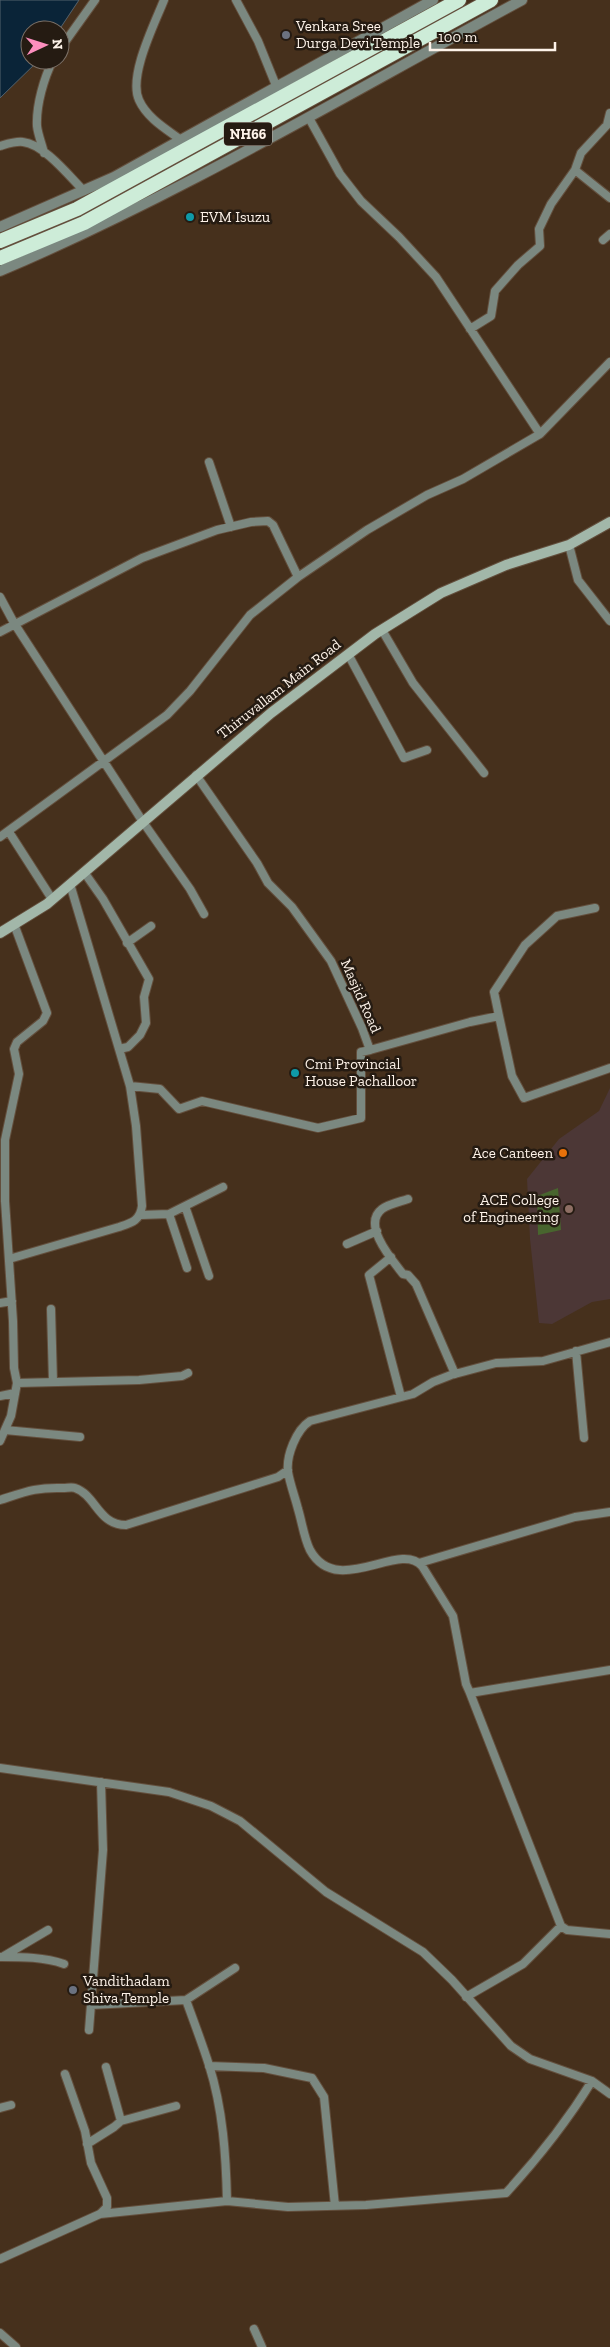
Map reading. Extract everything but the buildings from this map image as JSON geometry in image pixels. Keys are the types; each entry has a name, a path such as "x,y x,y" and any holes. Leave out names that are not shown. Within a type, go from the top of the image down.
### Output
{"highway":[{"name":"NH66","path":"0,241 77,209 460,0"},
{"name":"NH66","path":"0,258 84,223 491,0"}],"main road":[{"name":"Thiruvallam Main Road","path":"1,930 14,924 52,899 196,775 306,685 382,630 441,593 506,565 569,545 610,522"}],"street":[{"path":"70,35 95,0"},
{"path":"164,0 140,65 137,89 138,99 146,111 181,140"},
{"path":"236,0 258,41 277,88"},
{"path":"0,227 84,192 277,88 434,0"},
{"path":"0,272 66,243 174,190 522,0"},
{"path":"44,153 38,132 38,119 49,70"},
{"path":"470,329 491,316 495,291 518,265 540,246 539,229 551,204 575,170 581,153 607,125 610,113"},
{"path":"309,118 340,174 350,188 361,201 399,236 436,277 540,434"},
{"path":"0,146 24,142 55,161 84,192"},
{"path":"575,170 610,198"},
{"path":"603,240 610,234"},
{"path":"0,838 167,715 190,691 250,615 298,577 367,530 427,495 463,479 540,434 610,362"},
{"path":"209,462 231,527"},
{"path":"0,632 14,623 142,558 231,527 261,520 268,521 273,525 298,577"},
{"path":"569,545 578,580 610,621"},
{"path":"0,597 14,623 143,822 190,889 204,914"},
{"path":"382,630 413,683 484,772"},
{"path":"348,654 404,758 427,750"},
{"name":"Masjid Road","path":"196,775 257,863 268,883 292,907 331,961 362,1028 370,1050 470,1022 499,1016"},
{"path":"9,832 52,899"},
{"path":"84,872 103,899 149,979 144,997 146,1023 140,1035 128,1047 119,1049"},
{"path":"9,1259 134,1222 141,1215 142,1206 136,1126 130,1086 70,884"},
{"path":"595,908 557,916 525,945 494,992 512,1076 524,1098 610,1068"},
{"path":"0,1441 11,1416 16,1383 5,1201 5,1140 19,1074 15,1046 43,1021 47,1013 14,924"},
{"path":"127,943 151,926"},
{"path":"130,1086 160,1089 179,1109 202,1101 318,1128 361,1118 361,1052 370,1050"},
{"path":"141,1215 169,1214 223,1188"},
{"path":"408,1199 381,1210 376,1222 377,1231 382,1246 403,1274 408,1275 416,1284 455,1374"},
{"path":"185,1206 210,1276"},
{"path":"169,1214 188,1268"},
{"path":"347,1244 377,1231"},
{"path":"391,1257 369,1275 401,1397"},
{"path":"0,1303 12,1301"},
{"path":"50,1309 53,1382"},
{"path":"610,1342 543,1361 496,1364 455,1374 433,1382 413,1394 310,1421 299,1432 293,1445 288,1470 307,1542 316,1559 327,1566 344,1570 407,1558 419,1563 453,1616 466,1684 561,1926 567,1930 610,1934"},
{"path":"576,1351 584,1438"},
{"path":"16,1383 140,1380 182,1376 188,1373"},
{"path":"0,1396 14,1393"},
{"path":"5,1430 80,1436"},
{"path":"0,1500 39,1487 75,1488 92,1501 100,1514 117,1524 126,1525 278,1477 288,1470"},
{"path":"419,1563 575,1517 610,1512"},
{"path":"470,1693 610,1670"},
{"path":"0,1768 169,1792 210,1806 240,1820 326,1892 423,1952 466,1996 491,2026 521,2054 530,2060 592,2081 610,2094"},
{"path":"89,2030 103,1850 101,1782"},
{"path":"466,1996 523,1964 561,1926"},
{"path":"1,1958 48,1930"},
{"path":"1,1958 24,1957 51,1960 64,1964"},
{"path":"91,2005 186,2000 235,1968"},
{"path":"186,2000 210,2066 226,2160 227,2201"},
{"path":"210,2066 264,2068 312,2078 324,2097 335,2206"},
{"path":"106,2067 121,2120"},
{"path":"65,2074 91,2163 107,2198 106,2207 100,2214"},
{"path":"0,2259 100,2214 227,2201 288,2207 335,2206 506,2193 542,2154 568,2121 592,2081"},
{"path":"0,2108 11,2105"},
{"path":"87,2144 114,2127 121,2120 176,2106"},
{"path":"254,2330 262,2347"},
{"path":"0,2334 16,2347"}],"shaded area":[{"name":"ACE College of Engineering","path":"610,1088 610,1299 592,1302 552,1324 539,1323 530,1239 527,1179 559,1139 599,1111"}],"green space":[{"path":"558,1188 561,1230 538,1235 537,1196"}],"water":[{"path":"0,0 79,0 66,20 20,20 20,70 29,70 0,98"}],"place":[{"name":"Venkara Sree Durga Devi Temple","path":"286,35"},
{"name":"EVM Isuzu","path":"190,217"},
{"name":"Cmi Provincial House Pachalloor","path":"295,1073"},
{"name":"Ace Canteen","path":"563,1153"},
{"name":"ACE College of Engineering","path":"569,1209"},
{"name":"Vandithadam Shiva Temple","path":"73,1990"}]}
